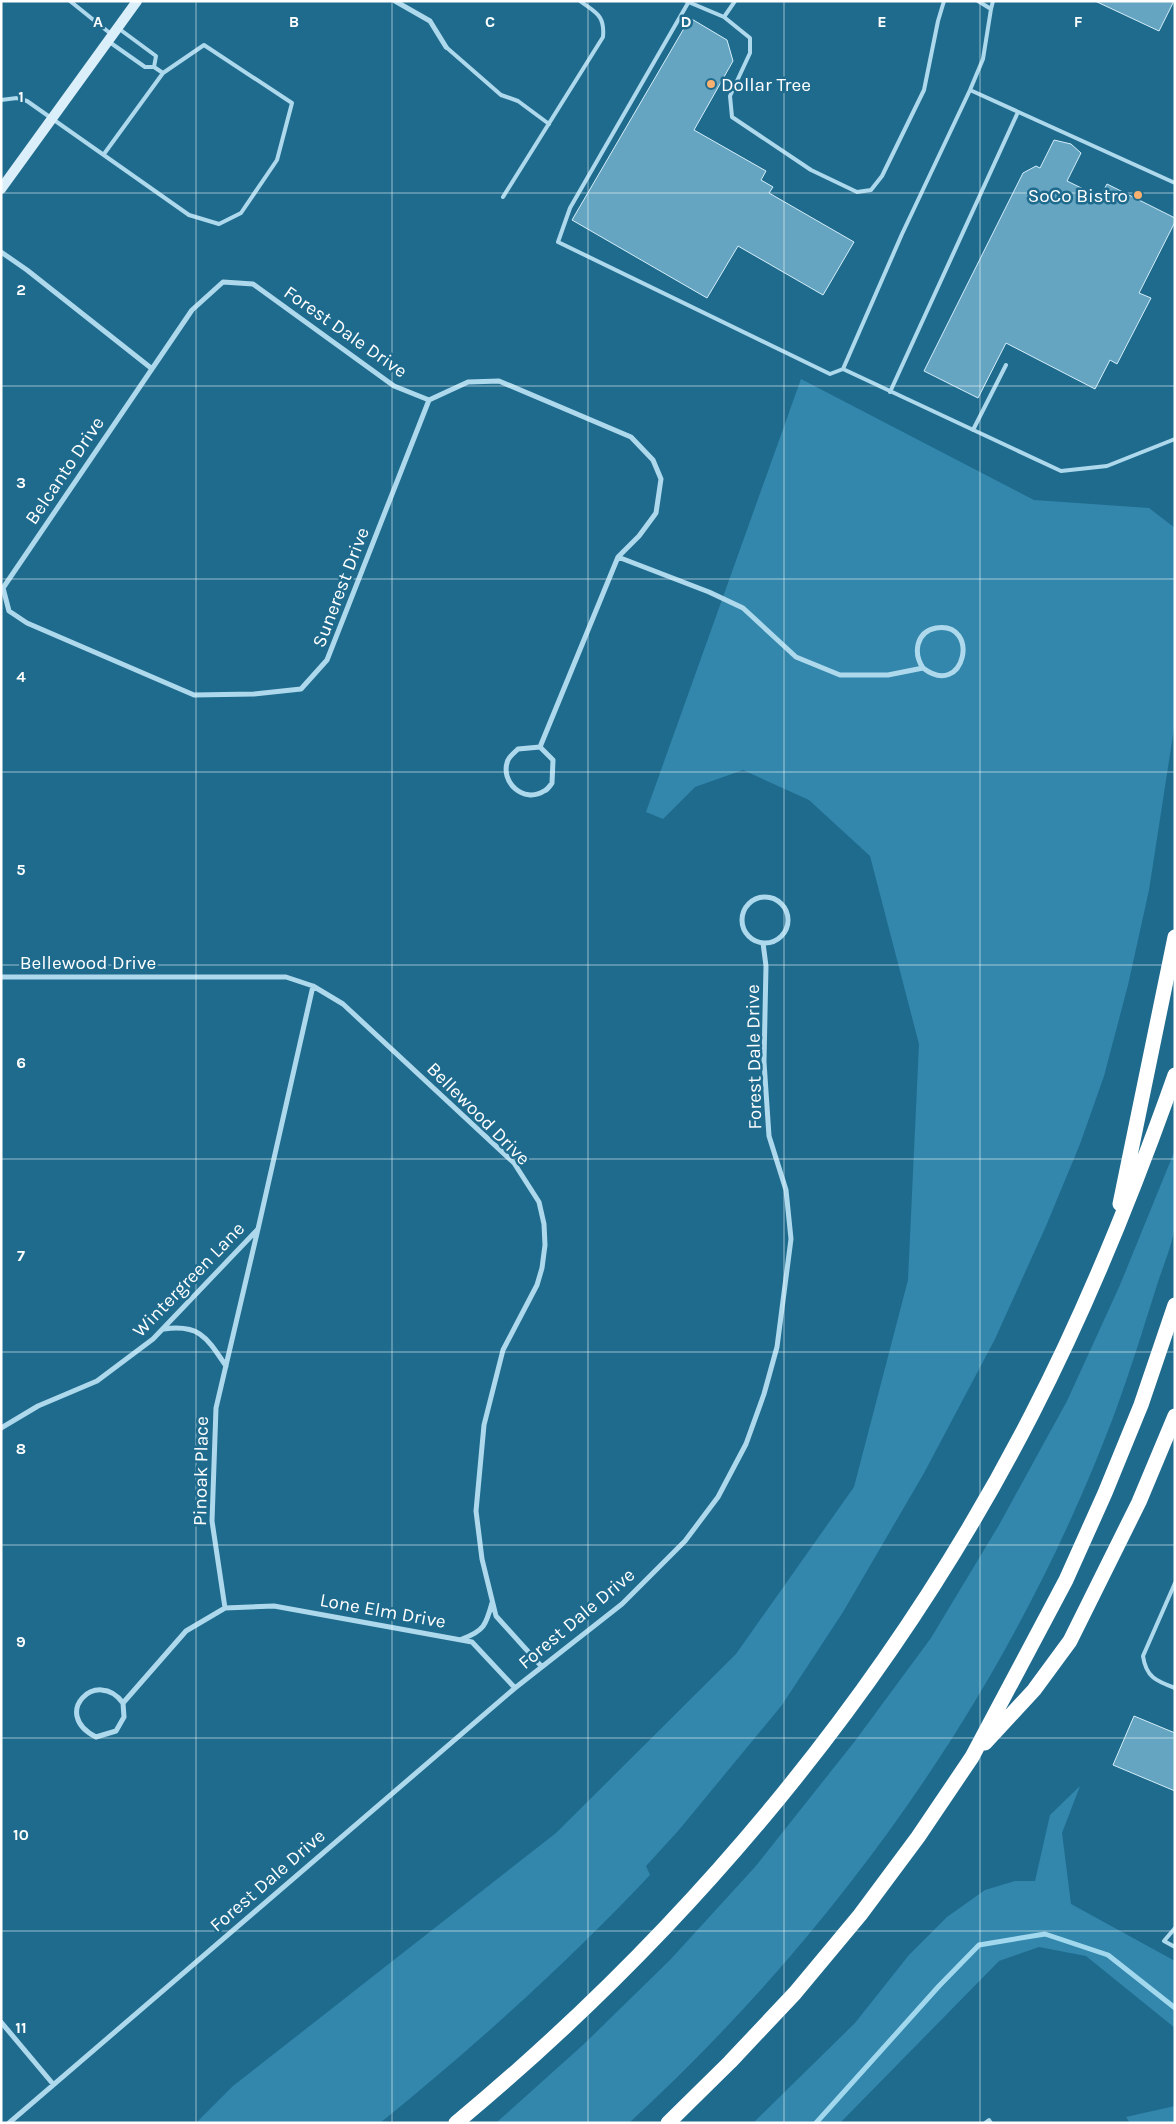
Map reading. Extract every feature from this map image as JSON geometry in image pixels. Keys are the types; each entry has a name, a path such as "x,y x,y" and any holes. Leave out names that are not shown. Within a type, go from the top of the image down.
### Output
{"highway":[{"path":"1112,1245 1175,937"},
{"path":"456,2123 562,2030 637,1958 703,1888 766,1816 884,1659 933,1585 984,1501 1035,1407 1074,1329 1112,1245 1175,1075"},
{"path":"668,2123 789,2000 860,1915 918,1837 972,1757 1066,1580 1106,1494 1142,1405 1175,1305"},
{"path":"972,1757 1034,1690 1070,1641 1140,1502 1175,1416"}],"main road":[{"path":"1,189 137,1"}],"street":[{"path":"395,1 430,21 446,47"},
{"path":"1,252 28,270 151,368"},
{"name":"Forest Dale Drive","path":"151,368 192,310 223,282 253,284 394,386 429,400"},
{"name":"Belcanto Drive","path":"3,588 151,368"},
{"path":"429,400 468,382 499,381 631,436 653,460 661,479 656,513 639,536 618,557 540,747"},
{"name":"Sunerest Drive","path":"3,588 9,611 27,623 194,695 254,694 301,689 327,660 429,400"},
{"path":"618,557 709,592 743,608 796,657 840,675 888,675 923,668 936,675 951,673 957,668 964,655 961,640 957,634 950,630 934,629 921,638 916,653 923,668"},
{"path":"540,747 553,760 552,783 543,792 528,795 513,789 506,776 508,760 518,749 540,747"},
{"path":"767,897 774,899 785,908 788,922 783,935 777,940 763,943 749,936 742,922 746,908 752,902 767,897"},
{"name":"Forest Dale Drive","path":"9,2123 516,1688 622,1604 684,1541 718,1497 746,1444 764,1394 777,1347 791,1239 786,1190 769,1136 764,1062 766,966 763,943"},
{"name":"Bellewood Drive","path":"1,977 286,977 313,986 343,1004 514,1163 539,1202 544,1224 545,1245 538,1285 503,1350 484,1426 476,1511 482,1559 496,1616 542,1667"},
{"name":"Wintergreen Lane","path":"1,1428 38,1406 97,1381 153,1339 258,1229 313,986"},
{"name":"Pinoak Place","path":"225,1608 212,1521 216,1408 258,1229"},
{"path":"163,1330 178,1327 193,1329 210,1342 226,1366"},
{"path":"460,1640 476,1634 487,1623 492,1602"},
{"name":"Lone Elm Drive","path":"225,1608 274,1606 472,1642 516,1688"},
{"path":"122,1703 117,1695 108,1690 94,1690 82,1698 76,1709 78,1721 84,1730 96,1736 116,1731 124,1717 122,1703 186,1631 225,1608"},
{"path":"1,2022 53,2084"}],"lane":[{"path":"70,1 113,35 145,67 154,67 163,73"},
{"path":"503,197 603,37 604,25 601,17 580,1"},
{"path":"724,17 735,1"},
{"path":"944,1 924,90 882,176 871,190 857,192 811,170 732,117 730,96 750,53 750,38 724,17 687,2 570,208 558,242 830,374 843,369 902,234 983,59 993,1"},
{"path":"978,1 991,9"},
{"path":"113,35 156,56 154,67"},
{"path":"1,100 12,98 27,101 53,117 104,154 189,215 219,224 241,213 277,160 292,103 204,45 163,73 104,154"},
{"path":"446,47 501,95 518,101 549,124"},
{"path":"970,90 1175,183"},
{"path":"890,392 1018,112"},
{"path":"973,430 1006,365"},
{"path":"843,369 1061,471 1107,466 1175,439"},
{"path":"1175,1583 1143,1656 1144,1666 1155,1680 1175,1688"},
{"path":"1175,1928 1164,1941 1175,1947"},
{"path":"985,2123 989,2120 991,2123"}],"shaded area":[{"path":"801,379 1034,500 1149,508 1175,528 1175,722 1149,890 1128,985 1104,1076 1080,1144 1046,1226 995,1339 924,1473 843,1612 782,1705 678,1831 646,1866 650,1875 519,2004 380,2123 196,2123 233,2086 556,1833 736,1654 854,1487 908,1280 919,1044 870,856 809,800 743,770 695,787 663,819 646,812"},
{"path":"1175,1150 1175,1224 1172,1239 1114,1415 1073,1515 1025,1613 972,1707 913,1798 849,1885 780,1968 707,2048 629,2123 496,2123 584,2044 670,1960 755,1867 855,1741 931,1638 999,1525 1067,1401 1120,1285"},
{"path":"1080,1786 1062,1833 1071,1904 1175,1961 1175,2028 1086,1956 1039,1947 999,1961 840,2123 753,2123 855,2023 909,1955 947,1917 985,1890 1015,1881 1035,1881 1050,1815"},
{"path":"1175,2106 1175,2123 1130,2123 1126,2117"}],"building":[{"path":"1095,1 1174,1 1159,31"},
{"path":"690,18 727,40 733,61 694,130 766,171 761,180 773,187 769,193 854,242 823,295 738,246 707,298 572,220"},
{"path":"1054,140 1071,144 1081,153 1067,181 1100,197 1107,184 1175,218 1175,222 1139,293 1151,298 1117,364 1110,360 1095,389 1006,343 978,398 924,371 1023,173 1036,166 1040,168"},
{"path":"1134,1716 1175,1733 1175,1791 1113,1765"}],"waterway":[{"path":"816,2123 939,1986 979,1945 1045,1934 1108,1955 1175,2008"}],"place":[{"name":"Dollar Tree","path":"711,84"},
{"name":"SoCo Bistro","path":"1138,195"}]}
